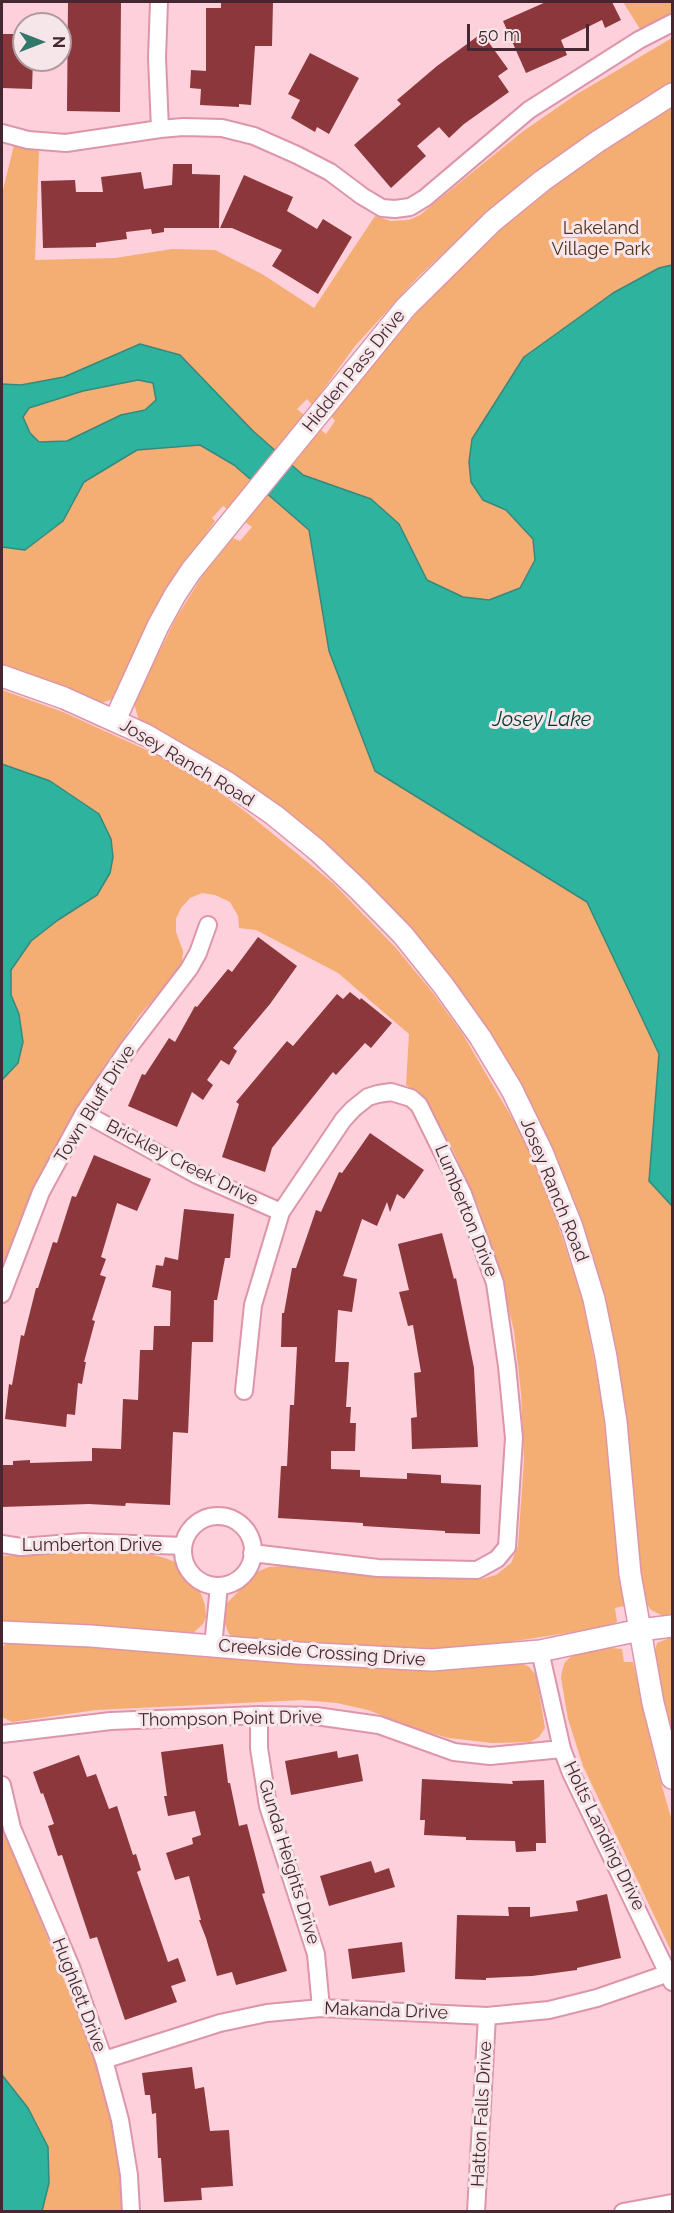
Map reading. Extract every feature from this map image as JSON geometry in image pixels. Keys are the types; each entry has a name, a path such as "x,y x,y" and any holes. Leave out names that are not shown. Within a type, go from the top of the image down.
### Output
{"street":[{"path":"159,2 157,58 160,129"},
{"path":"2,133 47,143 66,143 160,129 222,128 254,136 330,172 382,208 410,207 434,190 529,110 639,40 672,23"},
{"name":"Hidden Pass Drive","path":"115,720 158,626 191,571 406,307 493,221 548,176 672,94"},
{"name":"Josey Ranch Road","path":"2,676 64,698 146,735 228,783 318,851 403,935 480,1037 512,1089 542,1152 572,1227 594,1299 616,1422 630,1574 653,1703 672,1778"},
{"name":"Town Bluff Drive","path":"2,1294 41,1192 84,1113 130,1046 189,969 198,953 208,925"},
{"name":"Lumberton Drive","path":"244,1391 253,1305 280,1212 353,1108 368,1097 391,1092 411,1098 419,1105 463,1194 495,1283 507,1366 514,1438 507,1547 497,1559 477,1570 378,1568 252,1553"},
{"name":"Brickley Creek Drive","path":"84,1113 197,1175 280,1212"},
{"path":"215,1515 238,1522 246,1530 251,1541 252,1553 246,1572 238,1579 219,1586 207,1584 192,1574 183,1558 183,1546 186,1535 194,1525 203,1518 215,1515"},
{"name":"Lumberton Drive","path":"2,1544 21,1546 83,1542 183,1546"},
{"path":"213,1646 219,1586"},
{"name":"Creekside Crossing Drive","path":"2,1632 432,1660 540,1651 640,1630 672,1626"},
{"name":"Holts Landing Drive","path":"540,1651 562,1749 671,1978"},
{"name":"Thompson Point Drive","path":"2,1734 111,1721 259,1715 316,1716 379,1725 454,1752 490,1756 562,1749"},
{"name":"Gunda Heights Drive","path":"259,1715 259,1748 268,1806 314,1943 321,2008"},
{"name":"Hughlett Drive","path":"2,1785 12,1828 71,1967 104,2060 120,2120 129,2175 131,2211"},
{"name":"Makanda Drive","path":"104,2060 220,2023 267,2013 321,2008 487,2016 549,2010 671,1978"},
{"name":"Hatton Falls Drive","path":"476,2211 487,2016"},
{"path":"623,2211 672,2203"}],"green space":[{"path":"623,2 672,2 672,15 642,32"},
{"name":"Lakeland Village Park","path":"672,38 672,83 572,147 491,209 418,277 355,346 312,405 307,399 297,409 326,434 335,421 331,416 429,298 503,227 575,170 672,108 672,457 483,500 507,510 533,539 535,560 520,588 489,600 463,597 427,580 399,524 371,499 303,475 253,431 140,344 64,377 21,385 2,384 2,194 14,145 39,151 35,260 115,258 172,249 215,250 262,274 314,308 375,216 391,221 409,220 420,215 522,132 577,94"},
{"path":"138,380 153,383 156,400 145,410 121,415 67,441 39,442 30,433 23,416 29,408 83,391"},
{"path":"200,445 234,465 309,530 329,651 375,771 587,902 659,1054 649,1181 672,1206 672,1615 663,1616 651,1610 643,1598 582,1225 412,931 358,874 292,817 225,768 139,721 134,703 176,618 203,575 233,538 240,541 252,527 223,506 212,518 215,521 162,597 119,691 112,699 102,703 2,668 2,547 25,550 63,521 84,482 137,450"},
{"path":"2,690 63,712 164,758 210,785 333,883 396,948 462,1033 522,1135 546,1187 583,1302 602,1401 624,1606 615,1608 617,1622 606,1627 470,1648 412,1650 239,1639 229,1634 223,1619 227,1603 259,1571 269,1567 284,1566 478,1580 496,1575 511,1563 518,1546 524,1460 521,1393 514,1331 501,1278 479,1208 453,1150 421,1094 406,1085 409,1034 338,973 256,930 239,928 238,916 230,902 215,895 202,893 190,898 181,908 176,919 176,932 183,951 182,962 177,972 139,1016 104,1066 79,1108 25,1212 2,1272"},
{"path":"90,1551 153,1555 175,1562 201,1594 206,1617 203,1624 192,1634 185,1635 57,1624 2,1622 2,1556"},
{"path":"672,1637 672,1744 653,1659 657,1643"},
{"path":"10,1641 391,1670 520,1662 536,1675 545,1728 539,1737 530,1742 492,1743 449,1738 416,1729 368,1710 337,1703 303,1700 96,1710 12,1722 2,1717 2,1647"},
{"path":"611,1648 622,1649 624,1662 633,1662 657,1769 672,1821 672,1953 583,1766 568,1719 561,1678 565,1662 582,1652"},
{"path":"2,1824 93,2052 106,2095 124,2211 2,2211"}],"water":[{"name":"Josey Lake","path":"672,265 672,1206 649,1181 659,1054 587,902 375,771 329,651 309,530 234,465 200,445 137,450 84,482 63,521 25,550 2,547 2,384 21,385 64,377 140,344 180,355 253,431 303,475 371,499 399,524 427,580 463,597 489,600 520,588 535,560 533,539 506,510 483,500 471,482 469,462 472,439 524,357 613,293 659,268","holes":["138,380 153,383 156,400 145,410 121,415 67,441 39,442 30,433 23,417 29,408 83,391"]},
{"path":"2,764 50,781 99,814 111,839 113,857 110,873 97,895 31,941 11,970 11,995 19,1014 23,1042 18,1063 2,1080"},
{"path":"2,2075 28,2108 48,2147 49,2183 42,2211 2,2211"}],"building":[{"path":"68,2 121,2 120,112 67,111 67,72 72,72 72,12 68,12"},
{"path":"221,2 273,2 272,46 255,46 251,105 239,104 239,107 200,105 201,89 190,88 191,70 206,71 206,8 221,8"},
{"path":"546,2 612,2 621,20 605,28 602,20 561,40 567,55 526,73 503,21"},
{"path":"482,33 508,69 498,76 509,92 464,124 449,138 439,127 417,146 426,156 391,188 354,145 401,104 397,100 437,66"},
{"path":"2,34 12,34 12,72 33,72 32,89 2,88"},
{"path":"310,53 359,78 329,134 317,127 315,132 291,118 300,100 288,94"},
{"path":"173,164 192,164 192,174 220,175 219,228 164,228 164,232 152,234 151,229 126,232 127,239 96,243 96,247 43,248 41,181 75,180 76,192 103,192 101,177 141,172 144,189 172,185"},
{"path":"244,175 293,197 287,211 317,229 323,219 352,237 318,294 272,266 282,250 232,228 220,228"},
{"path":"258,937 297,966 270,1004 233,1048 237,1051 229,1065 221,1060 207,1080 213,1085 203,1100 192,1092 177,1127 128,1106 142,1074 145,1075 169,1038 175,1042 195,1006 197,1007 228,969 232,972"},
{"path":"350,992 392,1023 371,1048 365,1043 336,1075 333,1072 272,1148 265,1172 222,1157 239,1104 236,1102 287,1041 293,1046 337,994 343,999"},
{"path":"370,1133 424,1170 404,1199 397,1194 390,1212 387,1202 377,1226 362,1219 343,1276 357,1279 352,1312 338,1310 335,1362 349,1362 346,1407 351,1407 350,1423 356,1423 355,1451 331,1451 331,1469 360,1470 360,1477 407,1479 407,1473 441,1475 441,1483 481,1485 480,1534 278,1518 281,1466 287,1466 290,1405 294,1405 297,1347 281,1347 282,1313 284,1313 292,1268 296,1268 316,1210 321,1212 339,1172 342,1173"},
{"path":"94,1155 151,1179 137,1211 117,1203 101,1257 106,1259 100,1275 106,1277 92,1320 95,1321 84,1362 86,1362 82,1384 78,1383 75,1415 67,1414 66,1427 5,1419 9,1384 12,1385 21,1335 24,1336 36,1288 38,1288 53,1242 57,1243 72,1196 76,1197"},
{"path":"184,1209 234,1214 230,1258 225,1258 217,1300 214,1300 213,1342 192,1342 188,1433 173,1432 170,1505 126,1503 125,1506 89,1504 2,1507 2,1465 13,1465 13,1461 30,1460 30,1463 92,1461 92,1448 121,1449 123,1399 138,1400 140,1350 153,1350 154,1326 170,1326 171,1291 152,1287 156,1265 163,1266 165,1257 178,1260"},
{"path":"442,1233 454,1279 456,1278 474,1368 478,1447 412,1449 411,1418 417,1417 414,1373 421,1372 413,1325 408,1326 399,1292 409,1290 398,1244"},
{"path":"223,1744 228,1783 230,1783 239,1826 247,1824 265,1893 262,1894 287,1971 236,1985 232,1972 217,1976 199,1920 201,1920 189,1876 175,1880 166,1853 193,1844 192,1838 201,1835 195,1811 168,1816 164,1796 167,1796 161,1752"},
{"path":"337,1751 338,1758 358,1754 363,1781 291,1795 285,1761"},
{"path":"79,1755 87,1777 96,1774 109,1809 117,1806 133,1855 136,1854 141,1870 137,1872 168,1962 178,1958 186,1981 171,1986 177,2002 125,2020 97,1937 90,1939 62,1855 58,1856 48,1826 54,1824 33,1772"},
{"path":"422,1779 513,1784 512,1781 544,1780 546,1843 536,1843 536,1851 516,1852 515,1841 466,1840 466,1837 424,1835 425,1820 420,1820"},
{"path":"371,1861 375,1873 389,1868 395,1887 329,1906 320,1876"},
{"path":"607,1894 621,1958 577,1968 577,1970 532,1976 486,1978 486,1980 455,1979 457,1915 509,1916 508,1907 530,1907 530,1917 578,1911 576,1901"},
{"path":"402,1942 405,1972 352,1979 348,1949"},
{"path":"192,2067 195,2089 204,2087 210,2131 229,2130 233,2186 201,2188 202,2200 164,2202 161,2158 158,2158 156,2113 152,2114 150,2095 145,2095 142,2073"}]}
